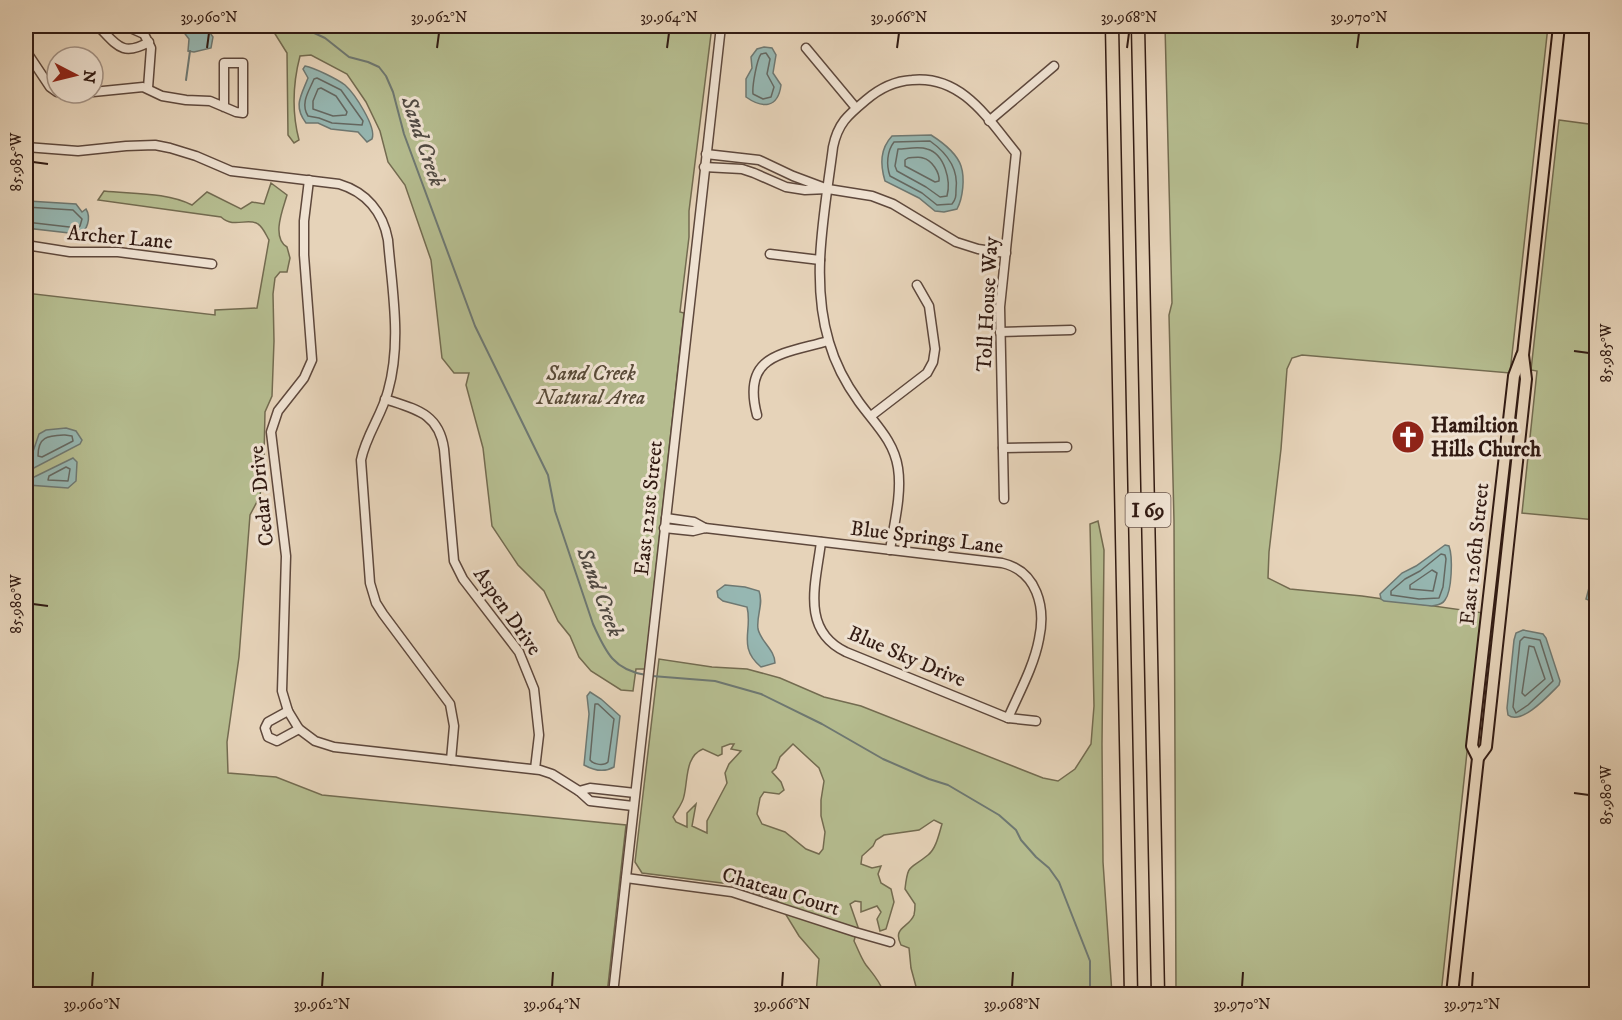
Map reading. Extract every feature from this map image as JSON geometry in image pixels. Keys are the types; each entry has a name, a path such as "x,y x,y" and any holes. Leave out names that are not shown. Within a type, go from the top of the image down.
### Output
{"highway":[{"name":"I 69","path":"1112,26 1131,994"},
{"name":"I 69","path":"1138,26 1158,994"}],"main road":[{"name":"East 126th Street","path":"1452,994 1478,758 1473,746 1477,702 1514,376 1522,355 1559,26"}],"street":[{"path":"98,26 122,48 130,50 149,42"},
{"path":"126,26 144,34 149,42 152,53 148,88"},
{"name":"East 121st Street","path":"613,994 721,26"},
{"path":"806,48 856,108"},
{"path":"26,51 45,80"},
{"path":"105,90 137,86 148,88 162,96 210,102 236,112 243,113 243,63 224,63 224,107"},
{"path":"989,121 1054,66"},
{"name":"Toll House Way","path":"890,550 898,490 898,467 891,445 845,381 828,341 820,305 820,260 832,147 837,130 843,120 856,108 887,85 926,79 959,90 1016,153 1000,332 1004,499"},
{"path":"26,147 78,151 155,145 178,150 231,171 339,184 357,191 376,208 384,223 388,240 395,346 393,372 385,399 361,460 370,583 376,603 383,614 450,704 454,717 451,760"},
{"path":"706,154 759,160 828,189"},
{"path":"704,167 742,170 786,187 856,192 882,199 956,242 978,249 1006,253"},
{"name":"Cedar Drive","path":"309,180 304,221 304,255 312,360 304,378 278,411 272,432 286,556 282,680 284,701 288,711 299,729 315,741 334,747 535,769 552,774 590,801 633,806"},
{"name":"Archer Lane","path":"26,245 70,252 118,252 212,264"},
{"path":"770,254 820,260"},
{"path":"871,416 927,373 933,362 935,349 929,306 917,285"},
{"path":"1000,332 1071,330"},
{"path":"757,415 754,400 755,382 757,372 764,363 776,356 828,341"},
{"name":"Aspen Drive","path":"385,399 424,414 434,423 440,433 444,449 454,561 463,579 519,652 531,679 538,718 535,769"},
{"path":"1003,448 1067,447"},
{"name":"Blue Springs Lane","path":"666,518 694,522 705,528"},
{"name":"Blue Springs Lane","path":"664,528 693,531 705,528 1002,563 1015,568 1035,587 1040,601 1040,632 1035,652 1008,718"},
{"name":"Blue Sky Drive","path":"821,542 814,608 817,625 830,643 846,652 1008,718 1036,721"},
{"path":"288,711 268,722 265,728 268,737 277,741 299,729"},
{"path":"579,791 590,788 635,793"},
{"name":"Chateau Court","path":"626,878 732,892 890,942"}],"green space":[{"name":"Sand Creek Natural Area","path":"257,26 712,26 689,211 689,237 680,312 684,313 645,669 636,669 633,691 621,690 591,671 579,657 570,636 558,621 544,591 518,565 492,526 483,448 466,385 469,373 454,373 442,358 431,260 405,185 388,162 380,131 366,102 347,74 311,55 300,56 294,98 299,140 294,143 288,135 287,53 272,29"},
{"path":"1165,26 1548,26 1510,373 1302,355 1292,358 1287,369 1268,578 1290,589 1362,596 1484,613 1481,622 1441,994 1176,994 1174,521 1169,315 1172,303"},
{"path":"1559,120 1596,125 1596,520 1522,513 1537,371 1531,370"},
{"path":"271,183 287,195 279,230 290,258 287,272 280,272 275,278 273,294 272,396 265,412 260,496 250,515 239,657 227,742 228,773 276,777 322,795 626,825 607,994 26,994 26,293 215,315 215,310 257,308 269,240 258,224 254,222 236,223 221,217 98,200 104,191 149,194 172,198 192,205 207,192 241,209 252,202 264,204"},
{"path":"1098,521 1104,550 1103,862 1112,994 918,994 911,968 909,948 901,945 899,935 915,912 915,904 905,889 907,874 911,867 931,852 935,845 942,824 934,820 919,830 884,835 876,840 862,856 861,864 872,868 881,866 878,874 881,883 891,889 894,902 886,929 880,931 877,919 881,912 877,906 861,912 861,902 855,901 850,904 858,927 854,941 864,962 880,984 882,994 816,994 819,959 799,936 777,900 730,884 642,873 635,862 659,659 712,667 747,669 780,678 824,697 861,706 1043,778 1058,781 1075,769 1091,744 1094,706 1090,524","holes":["734,744 731,749 741,751 729,764 725,773 727,783 707,821 707,833 692,826 696,804 687,813 687,827 676,822 673,817 683,799 688,769 693,757 703,749 718,756 722,754 722,747","793,744 819,768 824,781 821,816 825,832 823,849 819,854 806,849 785,832 762,824 757,814 760,798 764,792 779,794 784,790 781,782 772,772 780,757"]}],"water":[{"path":"179,26 205,26 213,37 211,48 188,51 189,39"},
{"path":"772,48 776,55 773,73 781,85 777,98 764,105 746,97 746,79 752,68 751,57 757,49"},
{"path":"305,66 331,77 349,89 368,119 373,134 372,139 367,142 358,132 331,129 318,123 306,123 299,106 308,78 303,69"},
{"path":"931,135 953,153 961,166 963,188 957,209 944,212 935,211 919,198 885,181 882,157 885,146 892,136"},
{"path":"26,202 76,204 82,212 86,209 88,212 86,227 78,234 26,228"},
{"path":"66,428 76,431 82,440 80,444 32,469 27,469 39,434 46,430"},
{"path":"73,458 77,462 76,481 68,488 28,485 28,480"},
{"path":"1445,545 1449,546 1451,574 1447,596 1442,603 1432,606 1381,599 1380,594 1402,573"},
{"path":"1596,577 1596,603 1586,599 1590,584"},
{"path":"725,585 759,591 761,601 758,629 773,654 775,663 761,667 754,660 747,638 747,607 723,601 718,597 717,591"},
{"path":"1523,630 1543,634 1546,638 1560,681 1559,685 1535,708 1514,717 1508,715 1507,708 1514,640 1516,633"},
{"path":"590,692 620,716 614,767 606,770 584,765 589,714 587,696"}],"waterway":[{"name":"Sand Creek","path":"299,26 325,38 349,57 379,67 386,76 393,92 404,134 475,326 548,475 555,511 593,624 602,644 612,658 626,669 646,675"},
{"path":"186,80 190,51"},
{"name":"Sand Creek","path":"652,676 715,681 761,694 822,724 883,759 948,785 999,815 1016,830 1021,840 1049,868 1059,882 1090,961 1090,994"}],"place":[{"name":"Hamiltion Hills Church","path":"1408,437"}]}
